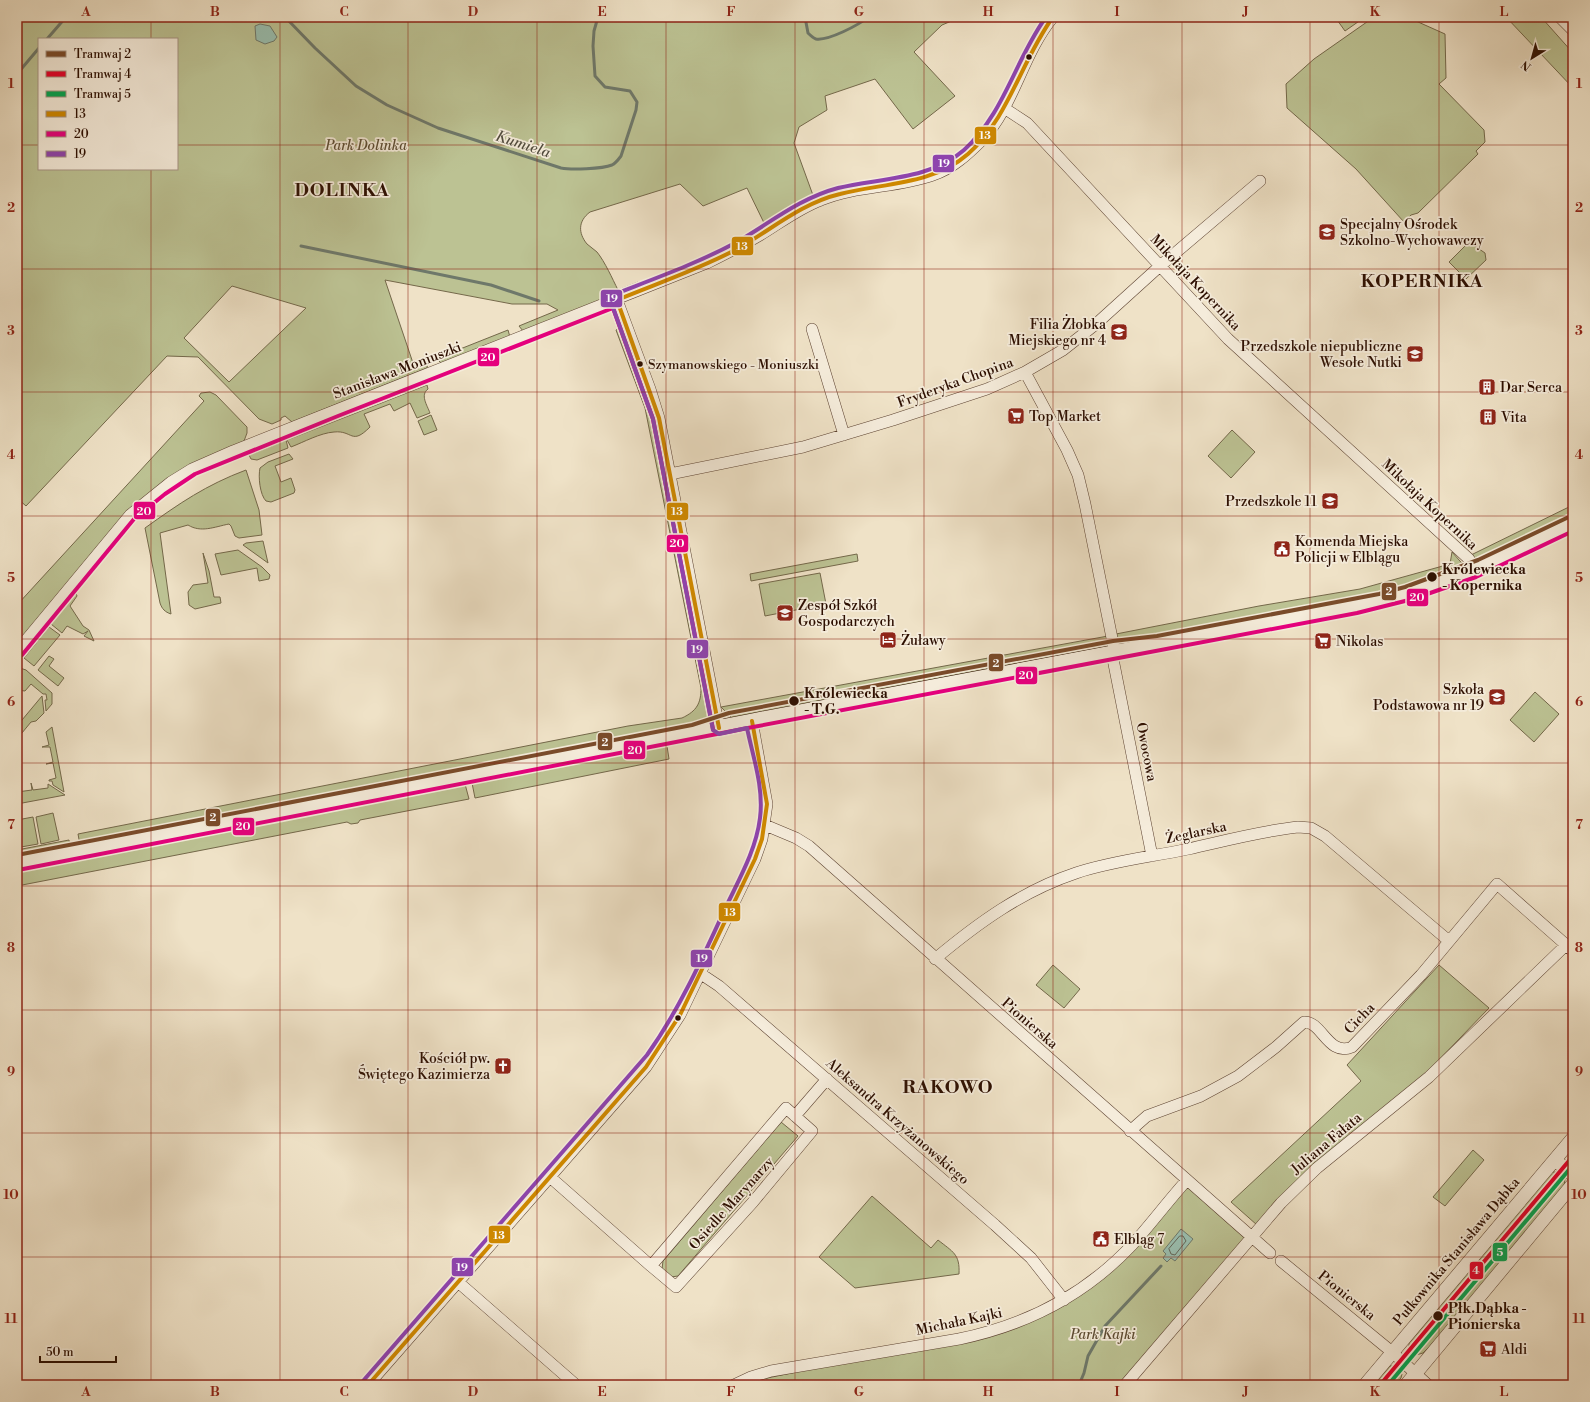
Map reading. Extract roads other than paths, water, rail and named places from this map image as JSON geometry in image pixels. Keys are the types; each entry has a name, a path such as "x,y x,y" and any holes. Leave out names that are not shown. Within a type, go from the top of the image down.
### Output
{"main road":[{"path":"17,864 752,721 1356,607 1411,593 1474,571 1573,524"}],"street":[{"name":"Stanisława Moniuszki","path":"17,651 130,516 161,489 192,469 336,410 617,300 707,263 739,248 821,200 858,189 922,178 949,168 965,156 982,139 1004,108 1034,43 1053,17"},
{"path":"1562,17 1573,29"},
{"name":"Mikołaja Kopernika","path":"1004,108 1027,122 1228,339 1469,559 1474,571"},
{"name":"Fryderyka Chopina","path":"670,474 803,446 844,435 990,388 1025,372 1063,350 1096,324 1160,266 1260,181"},
{"path":"617,300 653,396 670,474 719,728"},
{"path":"812,329 844,435"},
{"name":"Owocowa","path":"1025,372 1067,450 1078,475 1114,653 1152,856"},
{"path":"371,1384 652,1059 680,1016 754,859 765,825 767,804 752,721"},
{"name":"Pionierska","path":"765,825 796,838 809,846 935,960 1270,1252"},
{"name":"Żeglarska","path":"935,960 984,920 1032,891 1075,874 1152,856 1292,827 1310,828 1325,836 1449,941"},
{"name":"Cicha","path":"1130,1130 1146,1116 1201,1096 1238,1076 1276,1047 1304,1022 1311,1024 1337,1048 1344,1050 1352,1047 1421,975 1497,884 1570,948"},
{"name":"Juliana Fałata","path":"1126,1385 1280,1203 1317,1168 1430,1077 1507,1002 1570,948"},
{"name":"Aleksandra Krzyżanowskiego","path":"701,974 719,986 1031,1258 1064,1300"},
{"path":"795,1116 827,1079"},
{"name":"Osiedle Marynarzy","path":"550,1177 676,1287 804,1143 812,1131 786,1108 652,1266"},
{"name":"Pułkownika Stanisława Dąbka","path":"1365,1385 1573,1138"},
{"path":"1555,1160 1573,1176"},
{"name":"Michała Kajki","path":"734,1385 771,1370 985,1334 1022,1321 1064,1300 1106,1270 1132,1245 1187,1180"},
{"path":"1406,1385 1573,1184"},
{"name":"Pionierska","path":"1281,1261 1392,1352 1428,1385"},
{"path":"458,1282 576,1385"}],"water":[{"path":"260,24 270,26 277,37 274,41 265,44 256,40 255,26"},
{"path":"1181,1229 1193,1239 1175,1261 1171,1258 1167,1262 1163,1258 1166,1254 1163,1251"}],"waterway":[{"name":"Kumiela","path":"48,38 66,17"},
{"name":"Kumiela","path":"285,17 315,48 356,86 387,105 438,128 566,169 607,166 612,165 617,161 621,156 636,110 637,102 630,91 605,87 595,76 593,46 594,31 598,17"},
{"name":"Kumiela","path":"805,17 808,33 816,39 828,38 843,32 868,17"},
{"name":"Kumiela","path":"17,74 38,49"},
{"path":"301,246 491,285 539,301"},
{"path":"1079,1385 1084,1373 1088,1356 1105,1326 1161,1266"}],"tram line":[{"name":"2","path":"17,855 692,725 729,713 1113,641 1157,636 1379,594 1405,587 1478,560 1573,515"},
{"name":"4","path":"1380,1385 1573,1156"},
{"name":"5","path":"1388,1385 1573,1165"}],"place":[{"name":"Specjalny Ośrodek Szkolno-Wychowawczy","path":"1327,232"},
{"name":"Filia Żłobka Miejskiego nr 4","path":"1119,332"},
{"name":"Przedszkole niepubliczne Wesołe Nutki","path":"1415,354"},
{"name":"Szymanowskiego - Moniuszki","path":"640,364"},
{"name":"Dar Serca","path":"1487,387"},
{"name":"Top Market","path":"1016,416"},
{"name":"Vita","path":"1488,417"},
{"name":"Przedszkole 11","path":"1330,501"},
{"name":"Komenda Miejska Policji w Elblągu","path":"1282,549"},
{"name":"Królewiecka - Kopernika","path":"1432,577"},
{"name":"Zespół Szkół Gospodarczych","path":"785,613"},
{"name":"Żuławy","path":"888,640"},
{"name":"Nikolas","path":"1323,641"},
{"name":"Szkoła Podstawowa nr 19","path":"1497,697"},
{"name":"Królewiecka - T.G.","path":"794,701"},
{"name":"Kościół pw. Świętego Kazimierza","path":"503,1066"},
{"name":"Elbląg 7","path":"1101,1239"},
{"name":"Płk.Dąbka - Pionierska","path":"1438,1316"},
{"name":"Aldi","path":"1488,1349"}],"district":[{"name":"DOLINKA","path":"342,190"},
{"name":"KOPERNIKA","path":"1422,281"},
{"name":"RAKOWO","path":"948,1087"}],"park label":[{"name":"Park Dolinka","path":"366,145"},
{"name":"Park Kajki","path":"1103,1334"}]}
